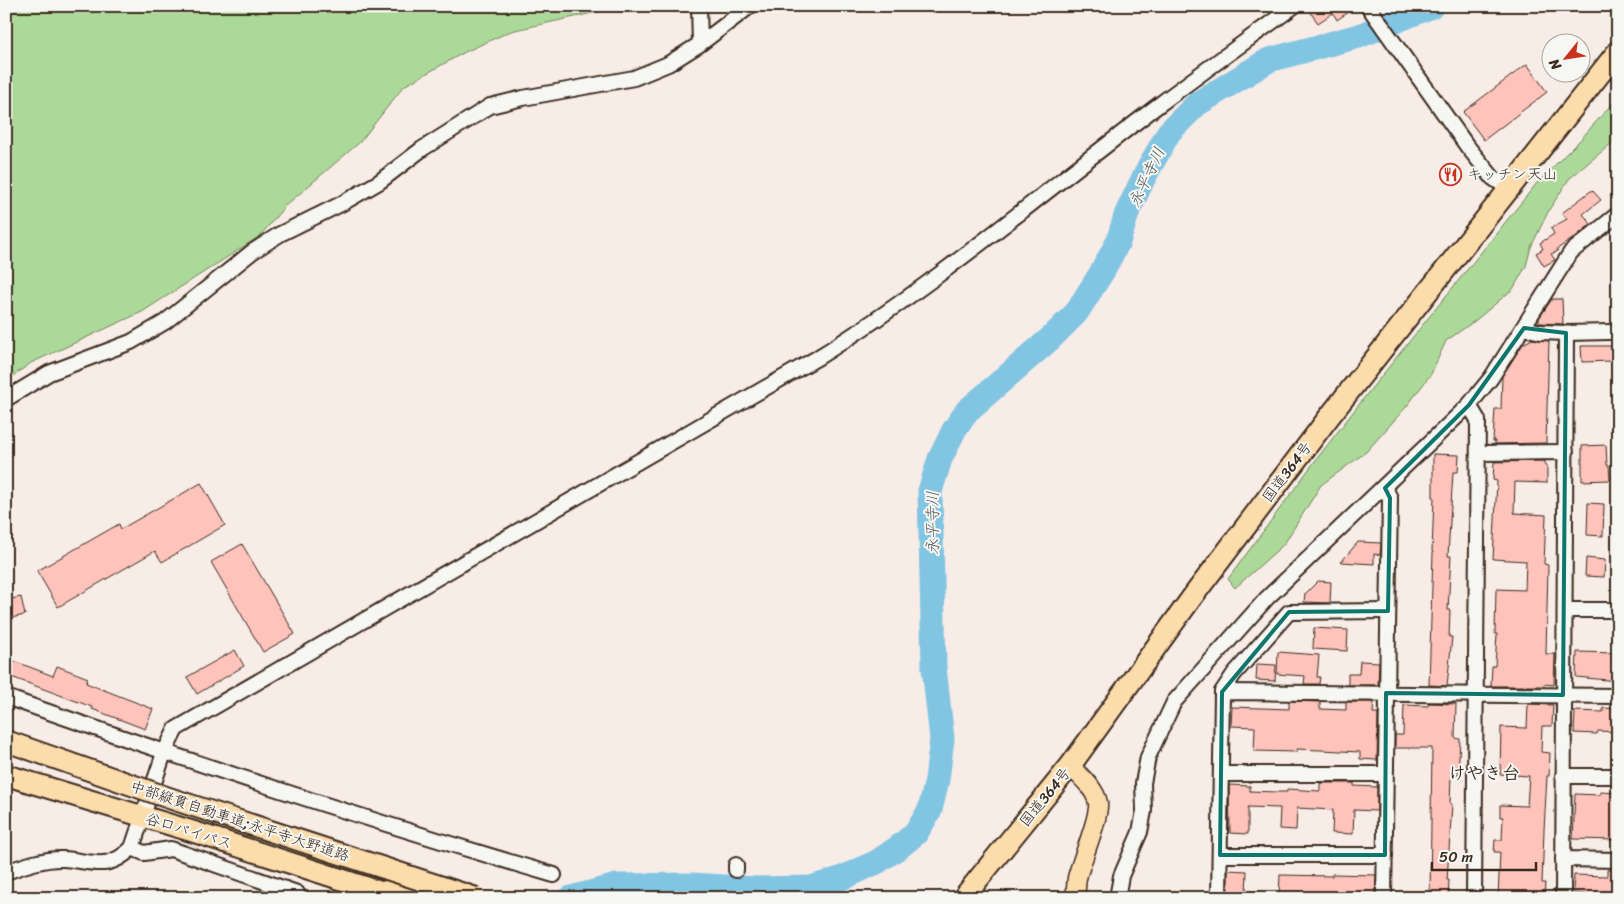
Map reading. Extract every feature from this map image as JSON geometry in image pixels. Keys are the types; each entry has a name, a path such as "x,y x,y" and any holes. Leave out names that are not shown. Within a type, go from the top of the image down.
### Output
{"highway":[{"name":"国道364号","path":"963,898 1070,766 1193,596 1329,417 1618,52"},
{"name":"中部縦貫自動車道;永平寺大野道路","path":"6,741 188,805 476,898"},
{"name":"谷口バイパス","path":"6,775 143,816 399,898"},
{"name":"谷口バイパス","path":"372,888 425,898"}],"main road":[{"path":"1070,766 1085,780 1094,793 1098,804 1077,878 1075,898"}],"street":[{"path":"699,6 700,44"},
{"path":"6,399 49,372 131,342 165,322 252,252 280,234 341,204 379,182 422,149 490,106 523,98 634,78 668,64 700,44 750,6"},
{"path":"6,872 22,866 62,859 91,864 109,863 124,856 132,848 164,753 176,729 856,334 943,273 1160,104 1294,6"},
{"path":"1371,10 1467,146 1493,178 1508,189"},
{"path":"1118,898 1120,876 1140,832 1144,811 1143,783 1148,758 1174,702 1268,598 1469,405 1491,378 1572,252 1618,214"},
{"path":"1524,328 1541,332 1609,332"},
{"path":"1563,898 1566,333"},
{"path":"1469,405 1478,420 1474,898"},
{"path":"1478,453 1566,452"},
{"path":"1384,488 1390,498 1384,898"},
{"path":"1566,610 1618,610"},
{"path":"1219,898 1222,692 1234,674 1289,612 1388,611"},
{"path":"1222,692 1386,692 1618,696"},
{"path":"6,698 164,753 445,843 554,875"},
{"path":"1221,774 1385,774"},
{"path":"1563,776 1618,776"},
{"path":"132,848 144,853 171,849 297,894"},
{"path":"1220,855 1385,855"},
{"path":"1563,859 1618,860"}],"highlighted area":[{"path":"1524,328 1566,333 1563,695 1386,693 1385,855 1220,855 1222,692 1289,612 1388,611 1390,498 1385,488 1469,405"}],"green space":[{"path":"6,6 613,6 602,11 511,31 465,52 404,86 360,142 285,206 260,236 142,312 31,363 6,381"},
{"path":"1618,97 1618,138 1569,179 1549,210 1531,247 1526,266 1513,289 1476,320 1446,341 1431,374 1407,406 1366,452 1321,485 1284,544 1235,588 1228,579 1371,389 1537,183 1580,140"}],"building":[{"path":"1306,6 1357,6 1337,20 1333,13 1318,23"},
{"path":"1527,64 1547,92 1484,140 1463,112"},
{"path":"1592,190 1601,200 1583,214 1591,224 1557,249 1558,251 1551,254 1555,260 1544,266 1536,253 1543,249 1540,243 1554,234 1551,228 1567,219 1562,213"},
{"path":"1552,299 1562,299 1563,324 1539,323 1539,318"},
{"path":"1532,339 1549,341 1546,443 1495,444 1495,441 1493,441 1495,409 1501,409 1502,376 1523,344"},
{"path":"1581,346 1613,346 1613,361 1582,362"},
{"path":"1606,445 1610,480 1582,481 1582,446"},
{"path":"1433,454 1459,455 1458,472 1453,472 1448,556 1451,556 1448,610 1450,610 1449,637 1452,637 1447,686 1429,685 1434,497"},
{"path":"1545,461 1545,465 1547,465 1547,483 1515,482 1514,513 1546,515 1544,564 1548,565 1546,654 1555,654 1554,685 1491,686 1492,666 1495,666 1497,634 1495,634 1496,589 1525,590 1526,561 1493,559 1497,481 1493,480 1494,462"},
{"path":"201,483 225,525 162,562 155,551 58,607 37,571 119,524 121,529"},
{"path":"1588,503 1604,504 1603,536 1587,535"},
{"path":"1358,542 1381,543 1380,555 1374,554 1374,564 1341,562"},
{"path":"242,544 295,634 263,652 211,562"},
{"path":"1586,558 1605,560 1604,577 1585,576"},
{"path":"1318,581 1331,582 1330,603 1304,602 1305,594"},
{"path":"21,597 25,615 6,619 6,600"},
{"path":"1314,628 1348,630 1347,651 1313,649"},
{"path":"235,650 244,666 197,694 187,677"},
{"path":"1278,652 1319,655 1317,677 1320,677 1319,684 1304,684 1305,676 1277,674"},
{"path":"1577,652 1618,653 1617,681 1576,677"},
{"path":"6,658 53,676 57,666 88,678 86,683 153,709 145,729 6,675"},
{"path":"1360,661 1379,662 1378,685 1348,685 1348,674 1359,674"},
{"path":"1257,664 1276,665 1275,681 1256,680"},
{"path":"1289,701 1320,702 1320,709 1346,710 1346,702 1374,702 1373,713 1378,713 1377,760 1360,759 1360,752 1297,749 1297,752 1254,751 1255,727 1231,726 1232,707 1289,709"},
{"path":"1429,703 1456,704 1455,738 1460,739 1458,775 1451,775 1450,804 1452,804 1447,880 1449,880 1448,898 1430,898 1432,748 1395,748 1395,735 1403,735 1404,705 1428,706"},
{"path":"1528,704 1553,705 1552,726 1542,726 1541,752 1550,753 1544,830 1542,883 1545,883 1544,898 1498,898 1500,852 1494,852 1495,840 1502,840 1503,817 1500,817 1500,805 1527,806 1529,776 1500,774 1501,727 1527,728"},
{"path":"1603,708 1618,709 1618,732 1598,731 1597,734 1574,733 1575,711 1603,712"},
{"path":"1320,783 1354,783 1354,786 1377,787 1377,811 1354,810 1353,834 1332,833 1333,810 1297,808 1296,830 1279,829 1280,808 1248,807 1248,834 1230,833 1229,785 1250,786 1250,791 1287,792 1287,789 1320,791"},
{"path":"1600,792 1618,793 1618,840 1573,839 1575,794 1600,795"},
{"path":"1228,870 1247,871 1246,893 1228,892"},
{"path":"1607,870 1618,870 1618,896 1573,893 1574,875 1607,876"},
{"path":"1332,874 1376,875 1375,898 1279,898 1280,875 1332,876"}],"waterway":[{"name":"永平寺川","path":"571,898 616,886 692,885 756,889 811,888 840,879 877,862 916,833 930,810 937,780 942,739 934,667 930,491 940,459 954,430 967,411 1051,338 1076,313 1102,272 1118,242 1127,213 1169,132 1197,104 1269,60 1359,36 1432,6"}],"place":[{"name":"キッチン天山","path":"1451,174"}],"district":[{"name":"けやき台","path":"1484,773"}]}
